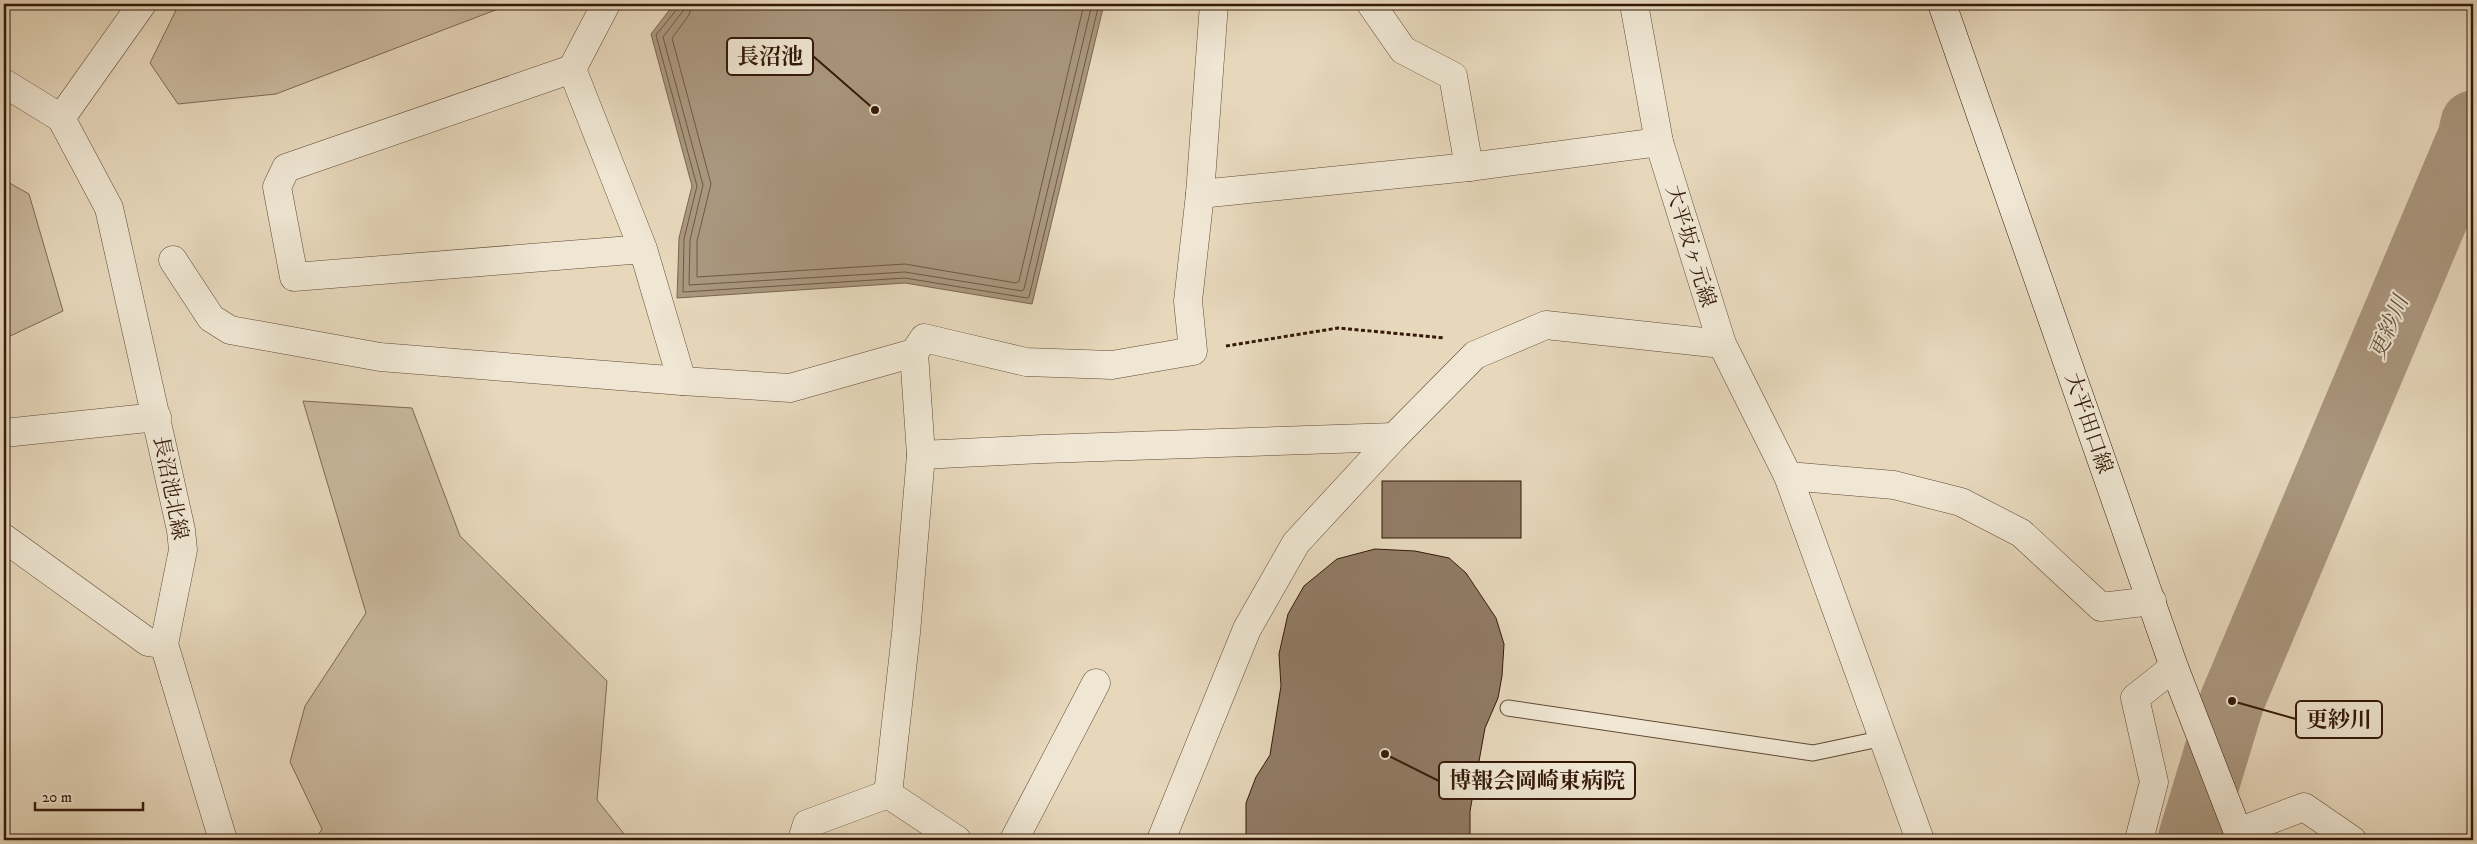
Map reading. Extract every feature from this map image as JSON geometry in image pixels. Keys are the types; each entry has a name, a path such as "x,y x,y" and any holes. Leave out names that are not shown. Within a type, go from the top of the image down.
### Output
{"street":[{"path":"4,83 61,118 142,4"},
{"path":"606,4 572,69 286,168 277,187 294,277 643,249"},
{"path":"888,794 906,633 922,455 914,353 924,338 1026,362 1112,365 1193,351 1188,301 1200,194 1214,4"},
{"path":"1371,4 1403,50 1453,76 1469,167"},
{"name":"大平坂ヶ元線","path":"1634,4 1659,142 1722,344 1788,476 1920,840"},
{"name":"大平田口線","path":"1942,4 2174,668 2188,699 2239,836"},
{"path":"572,69 643,249 682,382"},
{"name":"長沼池北線","path":"61,118 109,208 124,279 158,417 181,530 183,550 164,644 223,840"},
{"path":"1200,194 1469,167 1659,142"},
{"path":"173,260 211,318 230,330 380,357 682,382 790,388 914,353"},
{"path":"1161,840 1247,629 1296,543 1394,437 1475,355 1546,325 1722,344"},
{"path":"4,433 158,417"},
{"path":"922,455 1394,437"},
{"path":"1788,476 1894,485 1961,502 2021,532 2101,607 2152,601"},
{"path":"4,538 148,642 164,644"},
{"path":"2139,840 2154,782 2135,698 2174,668"},
{"path":"1014,840 1096,683"},
{"path":"802,840 807,824 888,794"},
{"path":"888,794 957,840"},
{"path":"2239,836 2304,808 2352,840"}],"lane":[{"path":"1508,708 1813,753 1884,738"}],"path":[{"path":"1193,351 1338,328 1446,338 1475,355"}],"shaded area":[{"path":"179,4 511,4 276,94 178,104 150,63"},
{"path":"4,180 29,194 63,311 4,339"},
{"path":"303,401 412,408 460,536 607,681 597,800 629,840 315,840 322,829 290,762 305,706 366,613"}],"water":[{"path":"674,4 1104,4 1032,304 905,283 677,298 679,238 692,186 651,34"}],"building":[{"path":"1382,481 1521,481 1521,538 1382,538"},
{"path":"1375,549 1415,551 1449,558 1466,573 1496,618 1504,644 1502,676 1498,698 1485,728 1470,811 1470,840 1246,840 1246,803 1256,777 1270,755 1281,686 1279,654 1288,614 1304,586 1337,559"}],"waterway":[{"name":"更紗川","path":"2190,840 2232,701 2470,137 2473,123"}],"place":[{"name":"長沼池","path":"875,110"},
{"name":"更紗川","path":"2232,701"},
{"name":"博報会岡崎東病院","path":"1385,754"}]}
